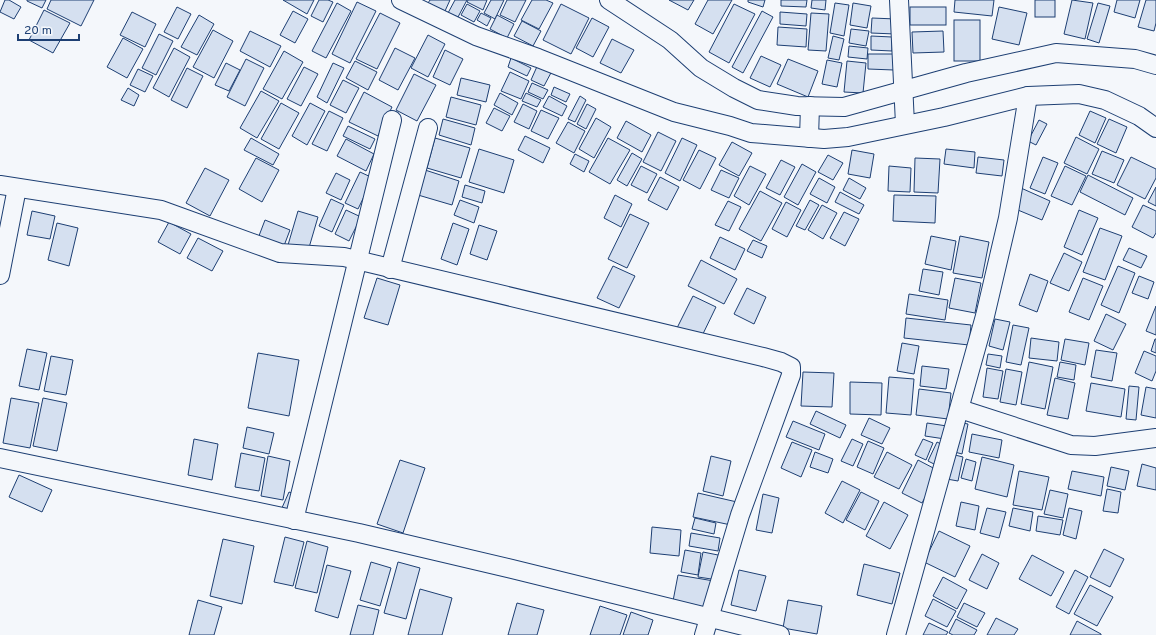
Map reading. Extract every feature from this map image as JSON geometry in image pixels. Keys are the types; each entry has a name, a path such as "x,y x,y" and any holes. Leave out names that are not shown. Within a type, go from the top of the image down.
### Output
{"street":[{"path":"401,0 476,36 538,58 674,112 751,133 809,121 844,107 851,120"},
{"path":"609,0 670,40 701,68 734,88 758,100 809,121 824,139 851,120 904,105 966,73 1056,54 1135,59 1156,65"},
{"path":"899,0 904,105"},
{"path":"851,120 904,105 944,118 1028,96 1079,94 1105,100 1139,116 1156,128"},
{"path":"896,635 960,409 1008,218 1028,96"},
{"path":"294,520 392,120"},
{"path":"390,269 428,128"},
{"path":"0,275 9,187 161,210 280,253 344,257 763,357 781,362 791,367 791,375 740,515 708,616 704,635"},
{"path":"960,409 1071,445 1095,446 1156,438"},
{"path":"0,458 512,568 780,635"}],"building":[{"path":"5,0 9,0 21,7 14,19 0,12"},
{"path":"27,0 46,0 42,8"},
{"path":"51,0 94,0 81,26 47,9"},
{"path":"283,0 314,0 307,14"},
{"path":"319,0 328,0 333,2 323,22 311,16"},
{"path":"430,0 450,0 445,11 428,3"},
{"path":"455,0 467,0 458,17 448,13"},
{"path":"468,0 487,0 483,10 467,2"},
{"path":"491,0 504,0 495,19 484,13"},
{"path":"507,0 526,0 515,22 500,15"},
{"path":"532,0 546,0 553,3 539,29 521,20"},
{"path":"669,0 694,0 688,10"},
{"path":"708,0 732,0 713,34 695,24"},
{"path":"748,0 765,0 763,7 748,2"},
{"path":"781,0 807,0 806,7 781,6"},
{"path":"812,0 826,0 825,10 811,8"},
{"path":"955,0 994,0 992,16 954,12"},
{"path":"1035,0 1055,0 1055,17 1035,17"},
{"path":"1072,0 1093,3 1085,39 1064,34"},
{"path":"1117,0 1140,0 1135,18 1114,12"},
{"path":"1146,0 1156,0 1156,23 1154,31 1138,27"},
{"path":"357,2 376,11 350,63 332,54"},
{"path":"337,3 351,11 326,58 312,51"},
{"path":"835,3 849,5 844,36 830,33"},
{"path":"853,3 871,6 867,28 850,25"},
{"path":"1098,3 1110,6 1099,43 1087,39"},
{"path":"467,4 480,11 474,22 461,15"},
{"path":"561,4 589,18 571,54 543,40"},
{"path":"734,4 755,14 729,63 709,52"},
{"path":"177,7 191,14 178,39 164,32"},
{"path":"910,7 946,7 946,25 910,25"},
{"path":"999,7 1027,13 1019,45 992,39"},
{"path":"44,10 70,23 53,53 29,40"},
{"path":"293,11 308,19 295,43 280,35"},
{"path":"762,11 773,17 743,73 732,67"},
{"path":"132,12 156,24 145,47 120,35"},
{"path":"780,12 807,14 806,26 780,24"},
{"path":"380,13 400,23 377,69 356,59"},
{"path":"481,13 491,18 487,26 477,20"},
{"path":"811,13 829,14 826,51 808,50"},
{"path":"199,15 214,24 197,55 181,47"},
{"path":"497,15 514,24 507,38 490,29"},
{"path":"592,18 609,27 593,57 576,48"},
{"path":"872,18 896,19 895,34 871,33"},
{"path":"954,20 980,20 980,61 954,61"},
{"path":"522,21 541,31 533,46 514,36"},
{"path":"778,27 807,29 806,47 777,45"},
{"path":"851,29 869,31 866,46 849,43"},
{"path":"213,30 233,41 214,78 193,67"},
{"path":"250,31 281,46 270,67 240,51"},
{"path":"943,31 944,52 913,53 912,32"},
{"path":"159,34 173,41 156,75 142,68"},
{"path":"428,35 445,44 428,77 411,68"},
{"path":"833,36 844,39 839,60 828,58"},
{"path":"871,36 892,37 892,51 871,50"},
{"path":"123,38 143,49 127,78 107,67"},
{"path":"612,39 634,50 621,73 600,63"},
{"path":"849,46 868,48 867,59 848,57"},
{"path":"174,48 190,57 169,97 153,88"},
{"path":"395,48 415,58 398,90 379,80"},
{"path":"445,50 463,59 450,85 433,77"},
{"path":"284,51 303,62 282,99 263,89"},
{"path":"868,54 894,54 894,70 868,69"},
{"path":"761,56 781,65 770,87 750,78"},
{"path":"511,58 531,68 527,76 508,67"},
{"path":"246,59 264,68 245,106 227,97"},
{"path":"788,59 818,71 808,97 777,84"},
{"path":"827,60 842,63 837,87 822,84"},
{"path":"355,61 377,72 368,90 346,78"},
{"path":"847,61 866,63 863,93 844,92"},
{"path":"539,62 553,69 544,86 531,80"},
{"path":"226,63 240,70 229,91 215,85"},
{"path":"333,63 344,68 327,103 317,97"},
{"path":"304,67 318,74 301,106 287,99"},
{"path":"187,68 203,76 187,108 171,100"},
{"path":"138,69 153,76 145,92 130,85"},
{"path":"510,72 529,81 521,99 501,91"},
{"path":"414,74 436,85 417,121 396,110"},
{"path":"461,78 490,85 486,102 457,95"},
{"path":"343,80 359,88 346,113 330,105"},
{"path":"532,83 548,90 543,99 528,92"},
{"path":"554,87 570,94 566,102 551,95"},
{"path":"128,88 139,95 134,106 121,100"},
{"path":"261,91 279,101 257,138 240,128"},
{"path":"364,92 392,107 378,136 349,122"},
{"path":"500,93 518,103 512,115 494,105"},
{"path":"526,93 541,100 537,107 522,101"},
{"path":"549,96 567,106 562,116 543,107"},
{"path":"580,96 586,100 575,122 568,119"},
{"path":"451,97 481,105 476,125 446,117"},
{"path":"281,103 299,113 279,149 261,139"},
{"path":"310,103 325,111 307,145 292,136"},
{"path":"523,104 537,111 529,129 514,122"},
{"path":"587,104 596,109 586,129 577,124"},
{"path":"494,108 510,116 502,131 486,123"},
{"path":"541,110 559,118 548,139 531,131"},
{"path":"329,111 343,118 327,151 312,144"},
{"path":"1090,111 1106,118 1095,143 1079,135"},
{"path":"596,118 611,127 594,158 579,149"},
{"path":"443,119 475,128 471,145 439,135"},
{"path":"1109,119 1127,127 1116,153 1097,144"},
{"path":"1039,120 1047,124 1036,145 1028,141"},
{"path":"626,121 651,135 642,152 617,138"},
{"path":"568,122 585,131 574,153 556,143"},
{"path":"348,126 375,139 370,149 343,136"},
{"path":"658,132 676,141 661,171 643,162"},
{"path":"525,136 550,148 543,163 518,150"},
{"path":"1076,137 1099,149 1087,174 1064,163"},
{"path":"251,138 279,154 273,165 244,150"},
{"path":"435,138 470,148 461,178 427,168"},
{"path":"608,138 630,150 610,184 589,172"},
{"path":"682,138 697,145 680,181 665,173"},
{"path":"346,139 374,154 366,171 337,156"},
{"path":"732,142 752,153 739,176 719,165"},
{"path":"479,149 514,160 504,193 469,182"},
{"path":"946,149 975,152 974,168 944,164"},
{"path":"699,150 716,158 700,189 683,180"},
{"path":"852,150 874,154 870,178 848,174"},
{"path":"1102,151 1124,160 1114,183 1092,174"},
{"path":"632,153 642,159 627,186 617,180"},
{"path":"575,154 589,161 584,172 570,164"},
{"path":"828,155 843,163 833,180 818,172"},
{"path":"978,157 1004,160 1002,176 976,173"},
{"path":"1043,157 1058,163 1045,194 1030,188"},
{"path":"1131,157 1156,169 1156,178 1145,199 1117,185"},
{"path":"256,158 279,170 262,202 239,189"},
{"path":"915,158 940,159 938,193 914,192"},
{"path":"781,160 795,167 780,195 766,188"},
{"path":"802,164 816,172 798,205 784,197"},
{"path":"641,166 657,174 647,193 631,185"},
{"path":"750,166 766,174 749,205 734,196"},
{"path":"889,166 911,168 910,192 888,191"},
{"path":"1065,166 1086,176 1072,205 1051,196"},
{"path":"205,168 229,180 210,216 186,203"},
{"path":"425,170 459,181 452,205 418,195"},
{"path":"721,170 739,178 729,198 711,190"},
{"path":"360,172 373,178 358,209 345,203"},
{"path":"336,173 350,180 341,200 326,193"},
{"path":"1088,175 1133,198 1125,215 1080,192"},
{"path":"660,177 679,187 667,210 648,200"},
{"path":"819,178 835,187 827,203 810,194"},
{"path":"849,178 866,188 860,199 843,190"},
{"path":"465,185 485,191 482,203 462,197"},
{"path":"1156,187 1156,206 1148,202"},
{"path":"1021,188 1050,201 1042,220 1013,208"},
{"path":"760,191 782,203 761,241 739,229"},
{"path":"840,192 864,205 859,214 835,202"},
{"path":"615,195 632,204 621,227 604,218"},
{"path":"894,195 936,196 935,223 893,221"},
{"path":"331,199 344,205 332,232 319,226"},
{"path":"460,200 479,207 474,223 454,215"},
{"path":"810,200 819,205 805,230 796,226"},
{"path":"728,201 741,207 729,231 715,225"},
{"path":"786,202 801,210 787,237 772,229"},
{"path":"822,205 837,213 823,239 808,230"},
{"path":"1143,205 1156,211 1156,233 1153,238 1132,227"},
{"path":"346,210 361,217 349,241 335,234"},
{"path":"1079,210 1098,218 1082,255 1064,247"},
{"path":"32,211 55,216 50,239 27,235"},
{"path":"298,211 318,217 308,251 288,245"},
{"path":"844,212 859,219 845,246 830,238"},
{"path":"630,214 649,223 627,268 608,259"},
{"path":"265,220 290,230 282,251 257,241"},
{"path":"169,222 191,234 180,254 158,242"},
{"path":"57,223 78,228 69,266 48,260"},
{"path":"453,223 469,229 457,265 441,259"},
{"path":"479,225 497,231 487,260 470,254"},
{"path":"1100,228 1122,236 1105,280 1083,272"},
{"path":"931,236 956,241 951,270 925,264"},
{"path":"960,236 989,242 982,278 953,273"},
{"path":"720,237 745,249 735,270 710,258"},
{"path":"198,238 223,251 212,271 187,258"},
{"path":"753,240 767,246 762,258 747,251"},
{"path":"1129,248 1147,256 1141,268 1123,260"},
{"path":"1064,253 1082,262 1069,291 1050,283"},
{"path":"701,260 737,279 724,304 688,286"},
{"path":"613,266 635,276 619,308 597,298"},
{"path":"1118,266 1135,273 1119,313 1101,305"},
{"path":"923,269 943,272 939,295 919,291"},
{"path":"1030,274 1048,281 1037,312 1019,305"},
{"path":"1139,276 1154,282 1148,299 1132,293"},
{"path":"377,278 400,285 388,325 364,318"},
{"path":"955,278 981,283 975,313 949,308"},
{"path":"1083,278 1103,286 1089,320 1069,312"},
{"path":"747,288 766,297 754,324 734,314"},
{"path":"909,294 948,300 945,320 906,314"},
{"path":"693,296 716,307 700,340 677,328"},
{"path":"1156,306 1156,335 1146,331"},
{"path":"1106,314 1126,324 1113,350 1094,341"},
{"path":"906,318 971,325 969,345 904,338"},
{"path":"995,319 1010,322 1003,350 989,346"},
{"path":"1013,325 1029,328 1021,365 1006,362"},
{"path":"1031,338 1059,342 1057,361 1029,358"},
{"path":"1065,339 1089,343 1085,365 1061,360"},
{"path":"1156,339 1156,353 1151,351"},
{"path":"902,343 919,346 914,374 897,371"},
{"path":"27,349 47,353 39,390 19,386"},
{"path":"1096,350 1117,353 1112,381 1091,377"},
{"path":"1144,351 1156,356 1156,371 1152,381 1135,373"},
{"path":"258,353 299,360 289,416 248,408"},
{"path":"988,354 1002,356 1000,368 986,365"},
{"path":"51,356 73,360 66,395 44,391"},
{"path":"1029,362 1053,367 1045,409 1021,404"},
{"path":"1060,362 1076,365 1074,380 1057,377"},
{"path":"922,366 949,369 946,389 920,386"},
{"path":"987,368 1003,371 998,399 983,397"},
{"path":"1006,369 1022,372 1016,405 1000,402"},
{"path":"803,372 834,373 832,407 801,406"},
{"path":"889,377 914,379 911,415 886,413"},
{"path":"1055,378 1075,383 1068,419 1047,415"},
{"path":"850,382 882,383 881,415 850,414"},
{"path":"1091,383 1125,389 1121,417 1086,411"},
{"path":"1129,386 1139,387 1136,420 1126,419"},
{"path":"1146,387 1156,389 1156,418 1141,415"},
{"path":"919,389 951,393 948,419 916,415"},
{"path":"11,398 39,403 30,448 3,443"},
{"path":"43,398 67,403 57,451 33,446"},
{"path":"816,411 846,425 840,438 810,424"},
{"path":"869,418 890,428 882,444 861,435"},
{"path":"793,421 825,434 819,450 786,437"},
{"path":"957,422 968,424 962,454 951,451"},
{"path":"927,423 947,426 945,439 925,436"},
{"path":"247,427 274,433 269,454 243,448"},
{"path":"972,434 1002,440 999,458 969,452"},
{"path":"194,439 218,444 212,480 188,475"},
{"path":"852,439 863,444 853,466 841,461"},
{"path":"923,439 933,443 926,460 915,455"},
{"path":"868,441 884,448 873,474 857,467"},
{"path":"792,442 812,450 801,477 781,468"},
{"path":"937,442 947,447 938,466 928,461"},
{"path":"815,452 833,459 828,473 810,467"},
{"path":"887,452 912,465 899,489 874,477"},
{"path":"241,453 265,458 259,491 235,487"},
{"path":"947,453 963,457 958,481 941,478"},
{"path":"268,456 290,461 283,500 261,496"},
{"path":"711,456 731,461 723,496 703,491"},
{"path":"982,457 1014,465 1007,497 975,489"},
{"path":"966,459 976,462 972,481 961,478"},
{"path":"400,460 425,468 403,533 377,524"},
{"path":"918,460 939,471 922,503 902,493"},
{"path":"1142,464 1156,468 1156,490 1137,486"},
{"path":"1111,467 1129,471 1125,490 1107,486"},
{"path":"1019,471 1049,477 1042,510 1013,505"},
{"path":"1072,471 1104,477 1101,496 1068,489"},
{"path":"19,475 52,490 42,512 9,497"},
{"path":"842,481 860,490 843,523 825,513"},
{"path":"1107,489 1121,492 1118,513 1103,511"},
{"path":"1050,490 1068,494 1063,518 1044,514"},
{"path":"289,492 297,495 288,513 281,510"},
{"path":"861,492 879,501 865,530 846,520"},
{"path":"698,493 737,502 731,525 693,517"},
{"path":"763,494 779,498 772,533 756,530"},
{"path":"884,502 908,515 890,549 866,536"},
{"path":"961,502 979,506 975,530 956,526"},
{"path":"987,508 1006,512 999,538 980,533"},
{"path":"1013,508 1033,512 1030,531 1009,526"},
{"path":"1069,508 1082,511 1076,539 1063,535"},
{"path":"1038,516 1063,520 1060,535 1036,531"},
{"path":"695,518 716,523 714,534 692,529"},
{"path":"652,527 681,530 679,556 650,553"},
{"path":"939,531 970,546 955,577 924,562"},
{"path":"691,533 720,538 718,551 689,546"},
{"path":"285,537 304,542 293,586 274,582"},
{"path":"223,539 254,546 242,604 210,596"},
{"path":"307,541 328,547 317,593 295,588"},
{"path":"1104,549 1124,559 1110,587 1090,577"},
{"path":"685,550 701,553 698,575 681,572"},
{"path":"703,552 723,556 718,580 698,577"},
{"path":"982,554 999,563 987,589 969,580"},
{"path":"1032,555 1064,572 1051,596 1019,579"},
{"path":"371,562 391,568 380,606 360,600"},
{"path":"398,562 420,568 406,619 384,613"},
{"path":"864,564 900,573 892,604 857,595"},
{"path":"327,565 351,571 338,618 315,611"},
{"path":"739,570 766,576 756,611 731,605"},
{"path":"1075,570 1088,577 1069,614 1056,607"},
{"path":"678,575 714,581 709,608 673,601"},
{"path":"943,577 967,590 957,609 933,596"},
{"path":"1090,585 1113,597 1097,626 1074,614"},
{"path":"420,589 452,598 442,635 408,635"},
{"path":"933,599 956,611 947,627 925,616"},
{"path":"198,600 222,607 214,635 189,635"},
{"path":"788,600 822,606 817,634 783,628"},
{"path":"517,603 544,610 537,635 508,635"},
{"path":"964,603 985,613 977,627 957,617"},
{"path":"358,605 379,610 373,635 350,635"},
{"path":"600,606 627,615 620,635 590,635"},
{"path":"631,612 653,620 648,635 623,635"},
{"path":"996,618 1018,629 1014,635 987,635"},
{"path":"956,619 977,630 974,635 953,635 949,633"},
{"path":"1077,621 1101,634 1101,635 1070,635"},
{"path":"929,623 948,632 946,635 923,635"}]}
